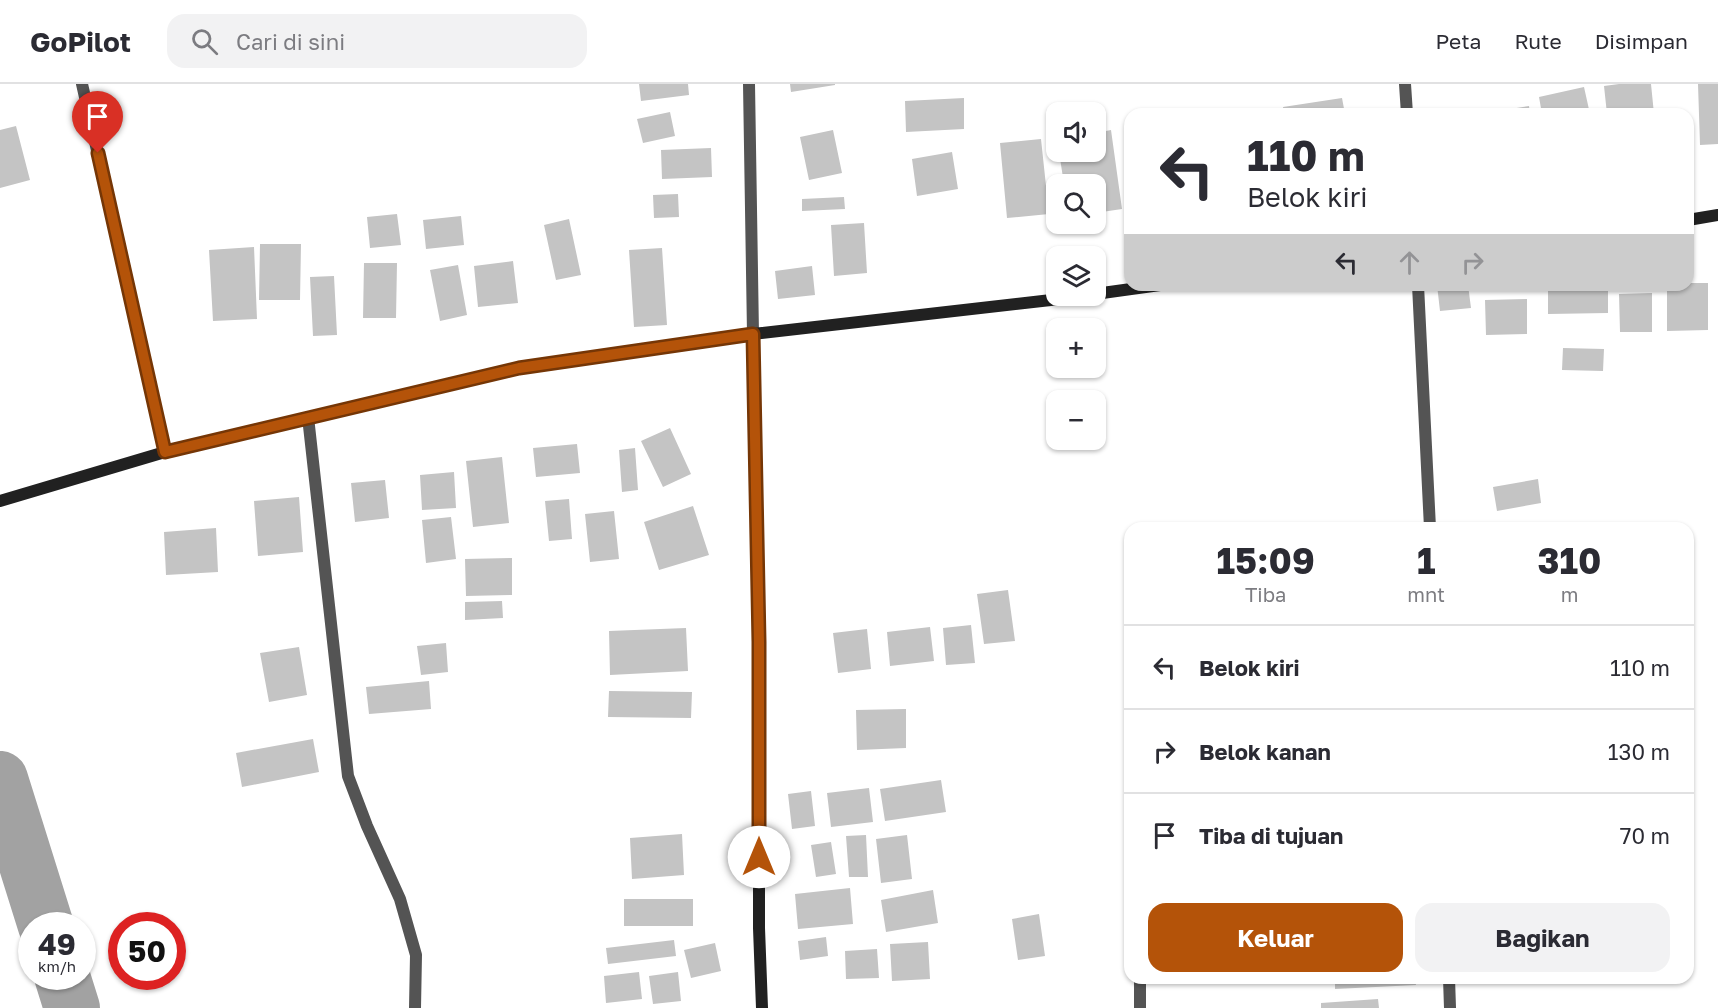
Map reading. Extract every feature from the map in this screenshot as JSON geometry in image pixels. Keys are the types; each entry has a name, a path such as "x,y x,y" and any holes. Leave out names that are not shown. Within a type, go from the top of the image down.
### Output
{"main road":[{"path":"1694,218 1718,215"},
{"path":"1106,292 1124,290"},
{"path":"4,501 165,452 519,368 753,334 1046,301"},
{"path":"753,334 759,630 759,928 762,1008"}],"street":[{"path":"82,84 165,452"},
{"path":"749,84 753,334"},
{"path":"1405,84 1407,108"},
{"path":"1418,291 1430,522"},
{"path":"308,417 348,776 400,899 416,955 416,1008"},
{"path":"1140,984 1140,1008"},
{"path":"1449,984 1450,1008"}],"building":[{"path":"639,84 688,84 689,95 641,101"},
{"path":"790,84 835,84 835,85 791,92"},
{"path":"1651,84 1653,108 1606,108 1604,86"},
{"path":"1698,84 1718,84 1718,144 1700,145"},
{"path":"1584,87 1589,108 1541,108 1539,97"},
{"path":"964,98 964,129 906,132 905,101"},
{"path":"1342,98 1344,108 1283,108"},
{"path":"670,112 675,136 643,143 637,119"},
{"path":"16,126 30,180 0,188 0,130"},
{"path":"833,130 842,173 809,180 800,137"},
{"path":"1111,130 1122,209 1106,211 1106,174 1062,174 1061,162 1106,162 1106,131"},
{"path":"1041,139 1046,186 1046,214 1007,218 1000,143"},
{"path":"711,148 712,177 662,179 661,150"},
{"path":"952,152 958,189 917,196 912,159"},
{"path":"678,194 679,217 654,218 653,195"},
{"path":"844,197 845,209 802,211 802,199"},
{"path":"397,214 401,245 370,248 367,217"},
{"path":"461,216 464,245 426,249 423,220"},
{"path":"569,219 581,275 556,280 544,225"},
{"path":"864,223 867,273 834,276 831,225"},
{"path":"260,244 301,244 300,300 259,300"},
{"path":"254,247 257,319 213,321 209,250"},
{"path":"662,248 667,325 634,327 629,250"},
{"path":"513,261 518,303 478,307 474,266"},
{"path":"364,263 397,263 396,318 363,318"},
{"path":"458,265 467,315 440,321 430,270"},
{"path":"812,266 815,295 778,299 775,271"},
{"path":"334,276 337,335 313,336 310,277"},
{"path":"1694,283 1708,283 1708,330 1667,331 1667,291 1694,291"},
{"path":"1438,291 1469,291 1471,308 1440,311"},
{"path":"1548,291 1608,291 1608,313 1548,314"},
{"path":"1652,293 1652,332 1620,332 1619,294"},
{"path":"1527,299 1527,334 1486,335 1485,300"},
{"path":"1563,348 1604,349 1603,371 1562,370"},
{"path":"670,428 691,474 663,487 641,441"},
{"path":"577,444 580,473 536,477 533,448"},
{"path":"635,448 638,490 622,492 619,450"},
{"path":"502,457 509,523 473,527 466,461"},
{"path":"454,472 456,508 422,510 420,475"},
{"path":"1538,479 1541,503 1497,511 1493,487"},
{"path":"385,480 389,518 355,522 351,483"},
{"path":"299,497 303,552 258,556 254,501"},
{"path":"569,499 572,539 549,541 545,501"},
{"path":"693,506 709,555 659,570 644,522"},
{"path":"614,511 619,559 590,562 585,514"},
{"path":"451,517 456,559 426,563 422,520"},
{"path":"216,528 218,572 166,575 164,532"},
{"path":"512,558 512,595 466,596 465,559"},
{"path":"1008,590 1015,641 984,644 977,594"},
{"path":"502,601 503,618 465,620 465,602"},
{"path":"971,625 975,663 946,665 943,628"},
{"path":"930,627 934,661 890,666 887,632"},
{"path":"686,628 688,671 610,675 609,631"},
{"path":"867,629 871,669 838,673 833,633"},
{"path":"446,643 448,672 421,675 417,646"},
{"path":"299,647 307,695 269,702 260,653"},
{"path":"429,681 431,709 369,714 366,687"},
{"path":"609,691 692,692 691,718 608,717"},
{"path":"906,709 906,748 857,750 856,710"},
{"path":"313,739 319,772 242,787 236,753"},
{"path":"941,780 946,812 885,821 880,789"},
{"path":"869,788 873,822 831,827 827,793"},
{"path":"811,791 815,826 792,829 788,794"},
{"path":"682,834 684,875 632,879 630,838"},
{"path":"866,835 868,877 849,877 846,836"},
{"path":"907,835 912,879 881,883 876,839"},
{"path":"831,842 836,874 816,877 811,845"},
{"path":"850,888 853,924 798,929 795,894"},
{"path":"933,890 938,923 886,932 881,900"},
{"path":"624,899 693,899 693,926 624,926"},
{"path":"1039,914 1045,956 1018,960 1012,919"},
{"path":"826,937 828,956 800,960 798,941"},
{"path":"674,940 676,956 608,964 606,948"},
{"path":"928,942 930,979 892,981 890,944"},
{"path":"715,943 721,971 691,978 684,950"},
{"path":"877,949 879,978 846,979 845,951"},
{"path":"639,972 642,999 606,1003 604,976"},
{"path":"678,972 681,1001 653,1004 649,976"},
{"path":"1335,984 1416,985 1335,989"},
{"path":"1378,999 1379,1008 1321,1008 1321,1003"}],"waterway":[{"path":"0,779 42,912"},
{"path":"66,990 72,1008"}],"route":[{"path":"98,153 165,452 519,368 753,334 759,642 759,857"}]}
